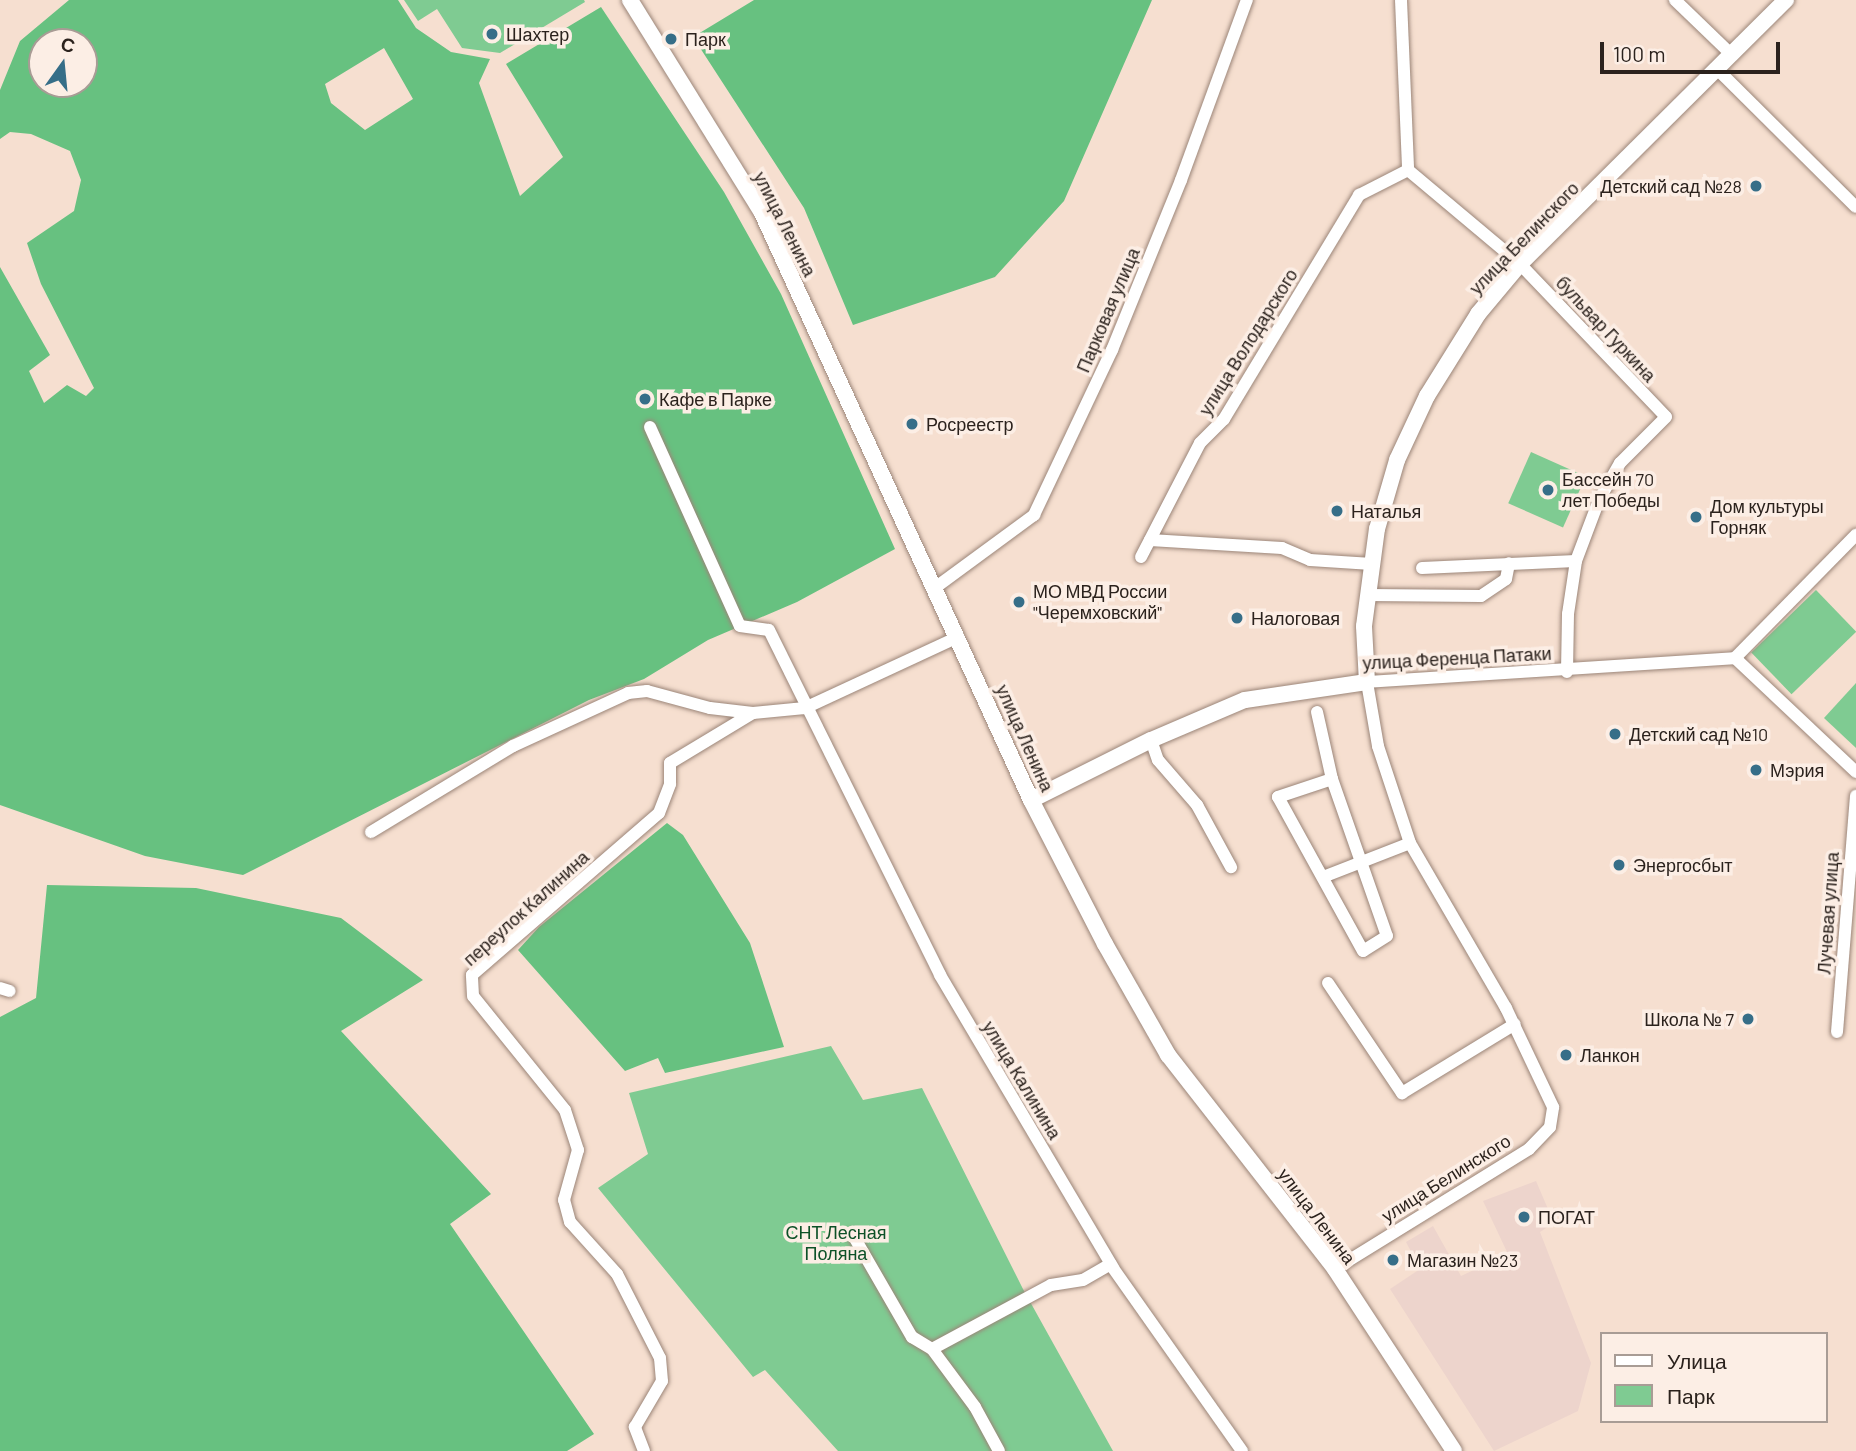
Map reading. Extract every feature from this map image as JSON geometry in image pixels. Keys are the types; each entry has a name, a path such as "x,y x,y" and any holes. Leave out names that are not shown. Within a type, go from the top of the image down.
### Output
{"main road":[{"name":"улица Ленина","path":"629,0 762,213 936,587 1031,800 1068,876 1168,1055 1335,1269 1454,1451"},
{"name":"улица Белинского","path":"1367,682 1368,595 1372,564 1397,460 1415,418 1478,314 1520,264 1786,0"},
{"name":"улица Ференца Патаки","path":"1031,800 1151,740 1245,701 1367,682"}],"street":[{"name":"Парковая улица","path":"936,587 1034,514 1112,350 1181,180 1247,0"},
{"path":"1401,0 1408,170"},
{"path":"1675,0 1732,55"},
{"path":"1718,70 1856,207"},
{"name":"бульвар Гуркина","path":"1408,170 1520,264 1666,417 1620,463 1599,500 1576,561"},
{"name":"улица Володарского","path":"1140,557 1200,443 1224,419 1359,195 1408,170"},
{"name":"улица Калинина","path":"650,427 740,626 769,630 805,708 940,975 1111,1264 1242,1451"},
{"path":"1856,535 1735,658 1856,772"},
{"path":"1150,540 1282,548 1310,560 1372,564"},
{"path":"1422,568 1576,561 1568,614 1567,672"},
{"path":"1368,595 1481,596 1506,579 1509,563"},
{"path":"371,832 513,746 628,693 647,691 710,708 753,713 805,708 958,637"},
{"name":"улица Ференца Патаки","path":"1367,682 1567,672 1735,658"},
{"name":"улица Белинского","path":"1335,1269 1529,1149 1550,1127 1553,1107 1547,1087 1515,1024 1410,843 1378,746 1367,682"},
{"path":"1317,712 1332,779 1387,936 1363,951 1278,797 1332,779"},
{"name":"переулок Калинина","path":"644,1451 635,1427 662,1381 660,1358 617,1274 570,1222 564,1200 578,1150 565,1110 473,996 472,975 659,813 670,784 670,763 753,713"},
{"path":"1151,740 1158,760 1197,805 1231,867"},
{"name":"Лучевая улица","path":"1837,1032 1856,796"},
{"path":"1323,877 1410,843"},
{"path":"1328,983 1402,1093 1515,1024"},
{"path":"853,1235 912,1337 932,1349 975,1407 999,1451"},
{"path":"932,1349 1051,1285 1083,1280 1111,1264"}],"shaded area":[{"path":"1536,1181 1554,1223 1540,1232 1591,1363 1578,1411 1494,1451 1390,1289 1420,1269 1406,1242 1433,1226 1461,1276 1508,1254 1483,1201"}],"green space":[{"path":"69,0 398,0 416,28 451,52 490,59 479,83 520,196 563,157 506,64 601,7 724,192 781,294 895,549 797,602 708,640 644,679 589,700 243,875 145,856 0,805 0,267 50,355 29,371 44,403 67,385 86,396 94,388 41,284 27,243 74,211 81,180 70,151 31,134 10,132 0,139 0,90 20,41 28,34 28,98 98,98 98,28 36,28","holes":["384,48 413,99 365,130 331,103 325,84"]},
{"name":"Шахтер","path":"404,0 585,2 500,53 462,48 437,9 418,21"},
{"path":"754,0 1152,0 1064,201 995,277 853,325 804,208 693,37"},
{"name":"Бассейн 70 лет Победы","path":"1531,452 1586,476 1563,528 1508,503"},
{"path":"1816,590 1856,632 1792,694 1751,653"},
{"path":"1856,683 1856,748 1824,718"},
{"path":"667,823 683,835 750,943 784,1047 665,1073 658,1058 625,1071 518,950 539,927"},
{"path":"47,885 196,888 341,918 423,980 341,1031 491,1194 450,1224 594,1434 567,1451 0,1451 0,1017 36,998"},
{"name":"СНТ Лесная Поляна","path":"831,1046 863,1100 922,1088 1023,1289 1113,1451 838,1451 765,1370 753,1377 598,1188 648,1154 629,1093"}],"place":[{"name":"Шахтер","path":"492,34"},
{"name":"Парк","path":"671,39"},
{"name":"Детский сад №28","path":"1756,186"},
{"name":"Кафе в Парке","path":"645,399"},
{"name":"Росреестр","path":"912,424"},
{"name":"Бассейн 70 лет Победы","path":"1548,490"},
{"name":"Наталья","path":"1337,511"},
{"name":"Дом культуры Горняк","path":"1696,517"},
{"name":"МО МВД России \"Черемховский\"","path":"1019,602"},
{"name":"Налоговая","path":"1237,618"},
{"name":"Детский сад №10","path":"1615,734"},
{"name":"Мэрия","path":"1756,770"},
{"name":"Энергосбыт","path":"1619,865"},
{"name":"Школа № 7","path":"1748,1019"},
{"name":"Ланкон","path":"1566,1055"},
{"name":"ПОГАТ","path":"1524,1217"},
{"name":"Магазин №23","path":"1393,1260"}]}
